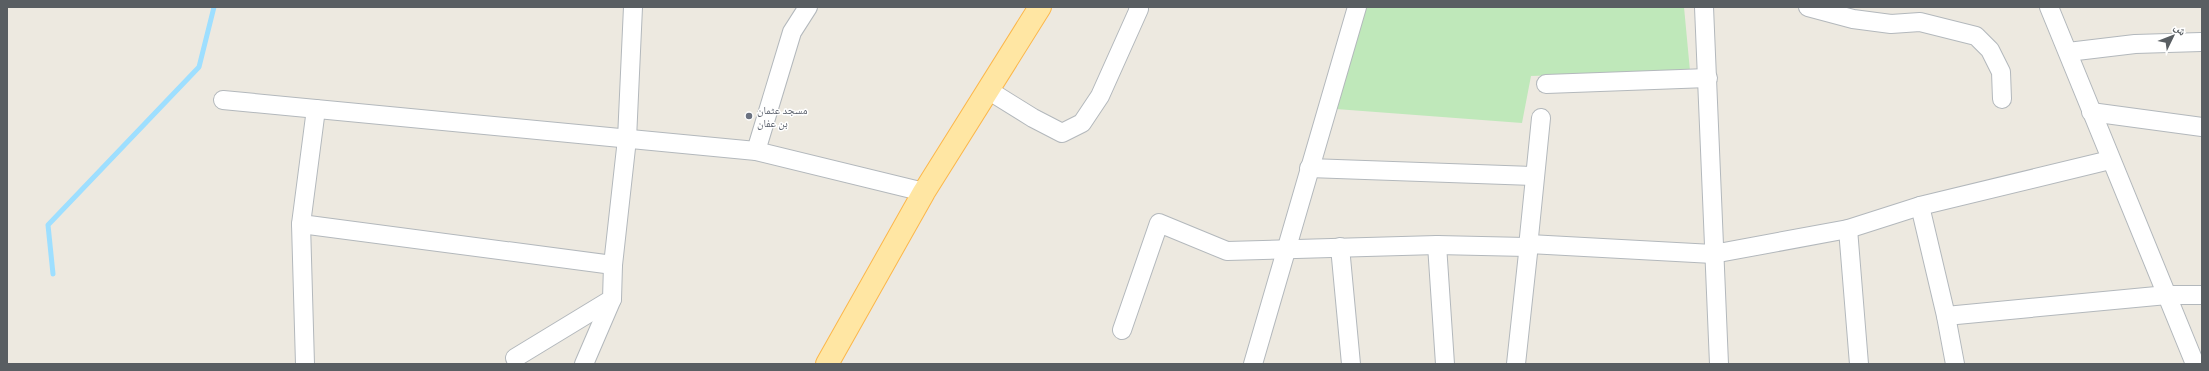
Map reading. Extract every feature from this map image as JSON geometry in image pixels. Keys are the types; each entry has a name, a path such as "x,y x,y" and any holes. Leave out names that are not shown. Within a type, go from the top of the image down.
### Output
{"main road":[{"path":"826,364 924,192 1037,8"}],"street":[{"path":"584,364 612,299 613,265 627,139 633,7"},
{"path":"756,152 792,32 808,7"},
{"path":"988,90 1033,118 1062,133 1082,123 1100,96 1139,10 1138,7"},
{"path":"1253,364 1357,7"},
{"path":"1704,7 1708,78 1713,254 1719,364"},
{"path":"1808,7 1853,19 1891,24 1920,22 1976,36 1990,50 2001,72 2002,99"},
{"path":"2049,7 2110,160 2195,364"},
{"path":"2068,52 2135,44 2202,45"},
{"path":"1546,84 1708,78"},
{"path":"223,100 756,152 924,192"},
{"path":"305,364 301,224 316,109"},
{"path":"2091,112 2202,127"},
{"path":"1516,364 1541,118"},
{"path":"1122,330 1159,223 1227,251 1286,248 1437,245 1529,245 1713,254 1848,229 1920,206 2110,160"},
{"path":"1309,168 1534,176"},
{"path":"1920,206 1946,316 1955,364"},
{"path":"301,224 613,265"},
{"path":"1848,229 1859,364"},
{"path":"1437,245 1444,364"},
{"path":"1340,247 1351,364"},
{"path":"1946,316 2167,295 2202,295"},
{"path":"515,358 612,299"}],"green space":[{"path":"1366,7 1684,7 1690,71 1531,76 1522,123 1336,109"}],"waterway":[{"path":"53,274 48,225 199,67 214,7"}],"place":[{"name":"مسجد عثمان بن عفان","path":"749,116"}]}
